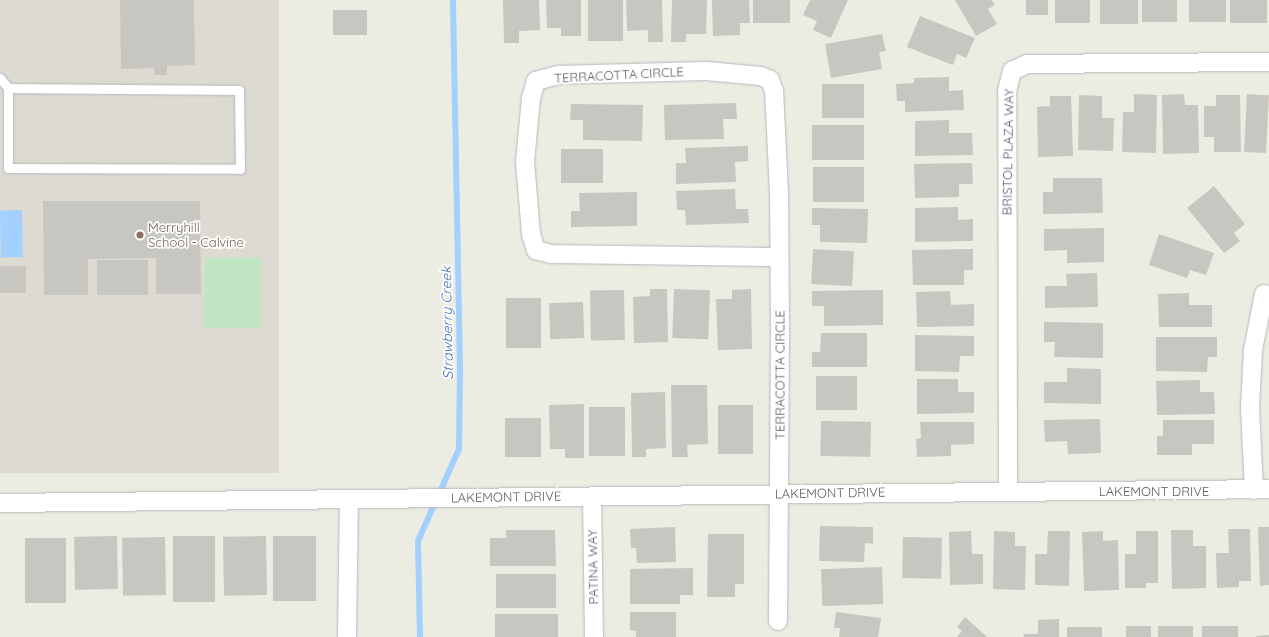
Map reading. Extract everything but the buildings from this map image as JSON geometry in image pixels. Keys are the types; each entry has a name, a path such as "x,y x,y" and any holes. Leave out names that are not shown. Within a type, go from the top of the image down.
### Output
{"street":[{"name":"BRISTOL PLAZA WAY","path":"1008,491 1007,91 1012,71 1027,64 1269,62"},
{"name":"TERRACOTTA CIRCLE","path":"778,621 777,531 779,494 779,257 774,91 770,80 761,76 706,71 558,75 536,81 531,98 525,162 531,234 536,250 551,254 779,257"},
{"path":"1261,489 1250,407 1253,350 1264,294"},
{"name":"LAKEMONT DRIVE","path":"0,503 349,501 392,498 1261,489"},
{"name":"PATINA WAY","path":"592,496 594,637"},
{"path":"347,637 349,501"}],"lane":[{"path":"0,78 8,88 8,168 240,169 239,90 8,88"}],"shaded area":[{"name":"Merryhill School - Calvine","path":"0,0 279,0 279,473 0,473"}],"green space":[{"path":"205,258 260,258 260,328 205,328"}],"water":[{"path":"0,210 22,210 23,257 1,257"}],"waterway":[{"name":"Strawberry Creek","path":"420,637 418,541 459,449 460,369 453,0"}],"place":[{"name":"Merryhill School - Calvine","path":"140,235"}]}
